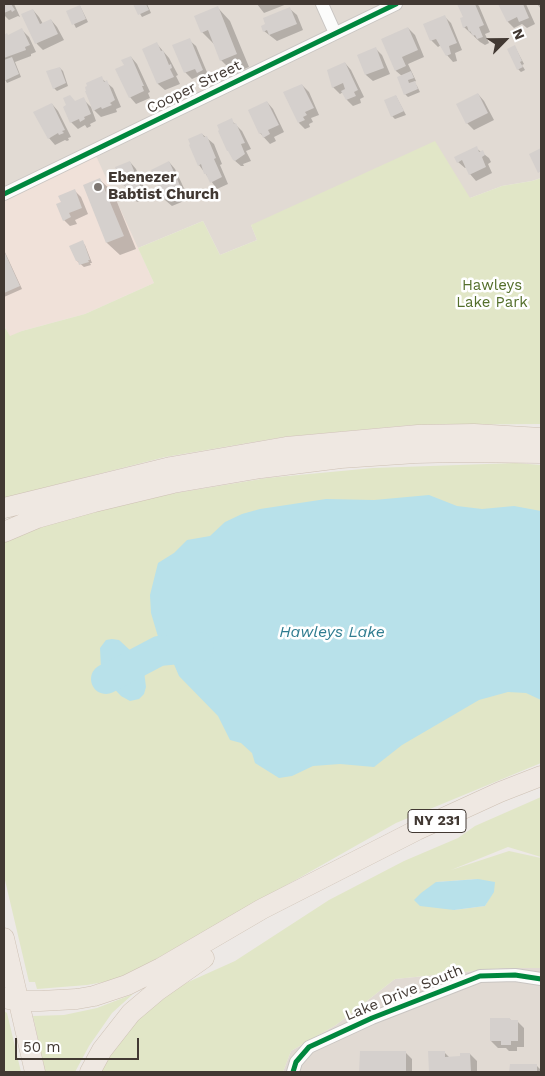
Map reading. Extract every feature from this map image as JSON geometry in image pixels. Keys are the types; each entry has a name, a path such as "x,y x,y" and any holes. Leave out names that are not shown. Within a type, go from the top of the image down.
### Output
{"main road":[{"path":"4,508 162,469 286,447 387,437 446,434 541,438"},
{"path":"4,532 38,518 102,500 173,483 261,468 342,458 388,455 459,452 541,453"},
{"name":"NY 231","path":"336,873 417,830 500,792 541,776"},
{"path":"11,1000 77,999 111,991 162,968 262,909 336,873"},
{"path":"90,1072 102,1050 120,1025 143,1002 212,952 336,873"},
{"path":"4,946 11,1000 35,1072"}],"street":[{"path":"322,4 335,34"},
{"name":"Cooper Street","path":"4,194 396,4"},
{"name":"Lake Drive South","path":"293,1072 296,1062 309,1047 372,1018 480,976 515,975 541,979"}],"shaded area":[{"path":"4,4 541,4 541,178 502,186 470,198 251,225 257,240 220,255 203,221 138,248 4,188"},
{"path":"92,147 154,283 85,314 22,331 10,337 4,325 4,188"},
{"path":"504,968 541,968 541,1072 283,1072 291,1051 336,1025 395,979"}],"green space":[{"name":"Hawleys Lake Park","path":"435,141 470,198 502,186 541,178 541,424 412,425 283,437 165,457 4,498 4,326 10,336 85,314 154,283 138,248 203,221 220,255 257,240 251,225"},
{"path":"516,463 541,465 541,763 396,823 121,979 87,985 37,989 35,982 29,982 4,876 4,541 58,521 140,499 267,478 373,468"},
{"path":"541,797 541,857 508,847 451,870 509,851 541,858 541,968 504,968 395,979 336,1025 291,1051 283,1072 98,1072 106,1057 143,1013 177,987 235,961 329,900 404,861 458,838 475,826","holes":["478,879 491,895 485,906 454,910 436,882"]},
{"path":"133,994 112,1013 89,1046 75,1072 45,1072 33,1016 64,1015 97,1008"},
{"path":"4,1011 7,1013 21,1072 4,1072"}],"water":[{"name":"Hawleys Lake","path":"429,495 457,506 482,509 514,506 541,511 541,700 526,693 508,692 479,700 402,745 374,767 340,764 313,766 292,776 279,778 255,763 252,753 241,743 230,740 218,716 179,676 173,662 168,656 163,657 155,644 159,640 151,613 150,595 158,563 174,553 187,540 210,536 225,522 242,514 260,509 326,499 374,500"},
{"path":"106,640 119,640 132,652 149,648 156,660 144,671 146,687 144,694 139,699 130,701 121,696 107,681 101,669 100,648"},
{"path":"478,879 495,882 494,892 485,906 454,910 420,906 414,900 436,882"}],"building":[{"path":"4,4 11,4 15,10 4,13"},
{"path":"133,4 146,4 149,10 138,15"},
{"path":"457,4 475,4 484,25 479,27 483,37 477,39 475,35 473,36 469,32 467,26 463,28 460,18 463,17"},
{"path":"498,4 523,4 529,18 519,22 517,17 507,22"},
{"path":"80,5 86,19 72,25 66,11"},
{"path":"218,6 237,54 220,61 208,30 201,33 194,16"},
{"path":"290,7 297,24 269,35 267,30 263,32 261,26 265,24 263,18"},
{"path":"33,9 40,24 51,19 58,34 35,44 21,14"},
{"path":"445,15 457,43 449,46 451,54 446,56 436,39 430,41 423,24"},
{"path":"408,27 418,50 402,57 406,66 395,71 381,39"},
{"path":"22,28 30,45 25,47 26,50 4,58 4,35"},
{"path":"190,38 203,70 197,73 195,69 184,73 172,45"},
{"path":"157,42 161,51 163,50 169,65 171,64 172,68 170,69 174,77 157,84 142,49"},
{"path":"515,45 523,67 517,70 507,49"},
{"path":"376,47 384,68 365,75 357,55"},
{"path":"131,56 144,86 142,86 144,91 129,98 115,69 124,65 121,60"},
{"path":"12,57 19,74 4,81 4,60"},
{"path":"345,62 358,90 354,92 356,96 346,100 341,91 345,89 343,83 332,88 327,70"},
{"path":"60,67 66,83 53,89 46,71"},
{"path":"411,71 414,78 408,80 409,83 415,81 418,89 404,95 397,77"},
{"path":"102,76 104,82 107,80 115,100 110,103 112,105 93,111 85,91 86,83"},
{"path":"302,84 314,108 305,112 307,115 303,117 305,120 298,123 283,92"},
{"path":"478,93 488,113 466,124 456,104"},
{"path":"70,95 75,101 84,97 91,114 84,117 85,119 80,122 79,119 70,123 63,107 66,105 63,98"},
{"path":"396,95 404,111 391,117 384,100"},
{"path":"267,101 279,125 268,130 270,134 263,138 261,133 259,134 248,110"},
{"path":"52,103 65,130 62,131 64,133 59,135 58,133 48,139 33,112"},
{"path":"232,118 245,143 241,144 245,154 235,161 227,151 217,125"},
{"path":"202,133 204,137 207,136 222,177 210,183 206,174 204,174 201,164 198,166 188,139"},
{"path":"477,146 479,152 483,150 485,155 482,157 486,167 469,175 462,160 457,163 454,157"},
{"path":"541,148 541,171 538,173 529,154"},
{"path":"130,161 142,190 129,196 115,167"},
{"path":"169,161 183,192 164,200 151,170"},
{"path":"100,178 124,236 106,243 83,185"},
{"path":"75,189 82,208 69,213 71,217 63,221 56,204 61,202 58,196"},
{"path":"83,240 90,260 79,265 69,246"},
{"path":"4,251 20,286 4,293"},
{"path":"490,1018 518,1020 518,1041 511,1041 511,1045 501,1045 501,1041 490,1041"},
{"path":"360,1051 406,1051 406,1072 359,1072"},
{"path":"428,1051 445,1051 445,1057 460,1056 460,1053 470,1053 471,1072 429,1072"},
{"path":"510,1064 537,1064 537,1072 509,1072"}],"waterway":[{"path":"106,679 159,651 199,647"}],"cycle path":[{"path":"4,194 396,4"},
{"path":"293,1072 296,1062 309,1047 372,1018 480,976 515,975 541,979"}],"place":[{"name":"Ebenezer Babtist Church","path":"98,187"}]}
